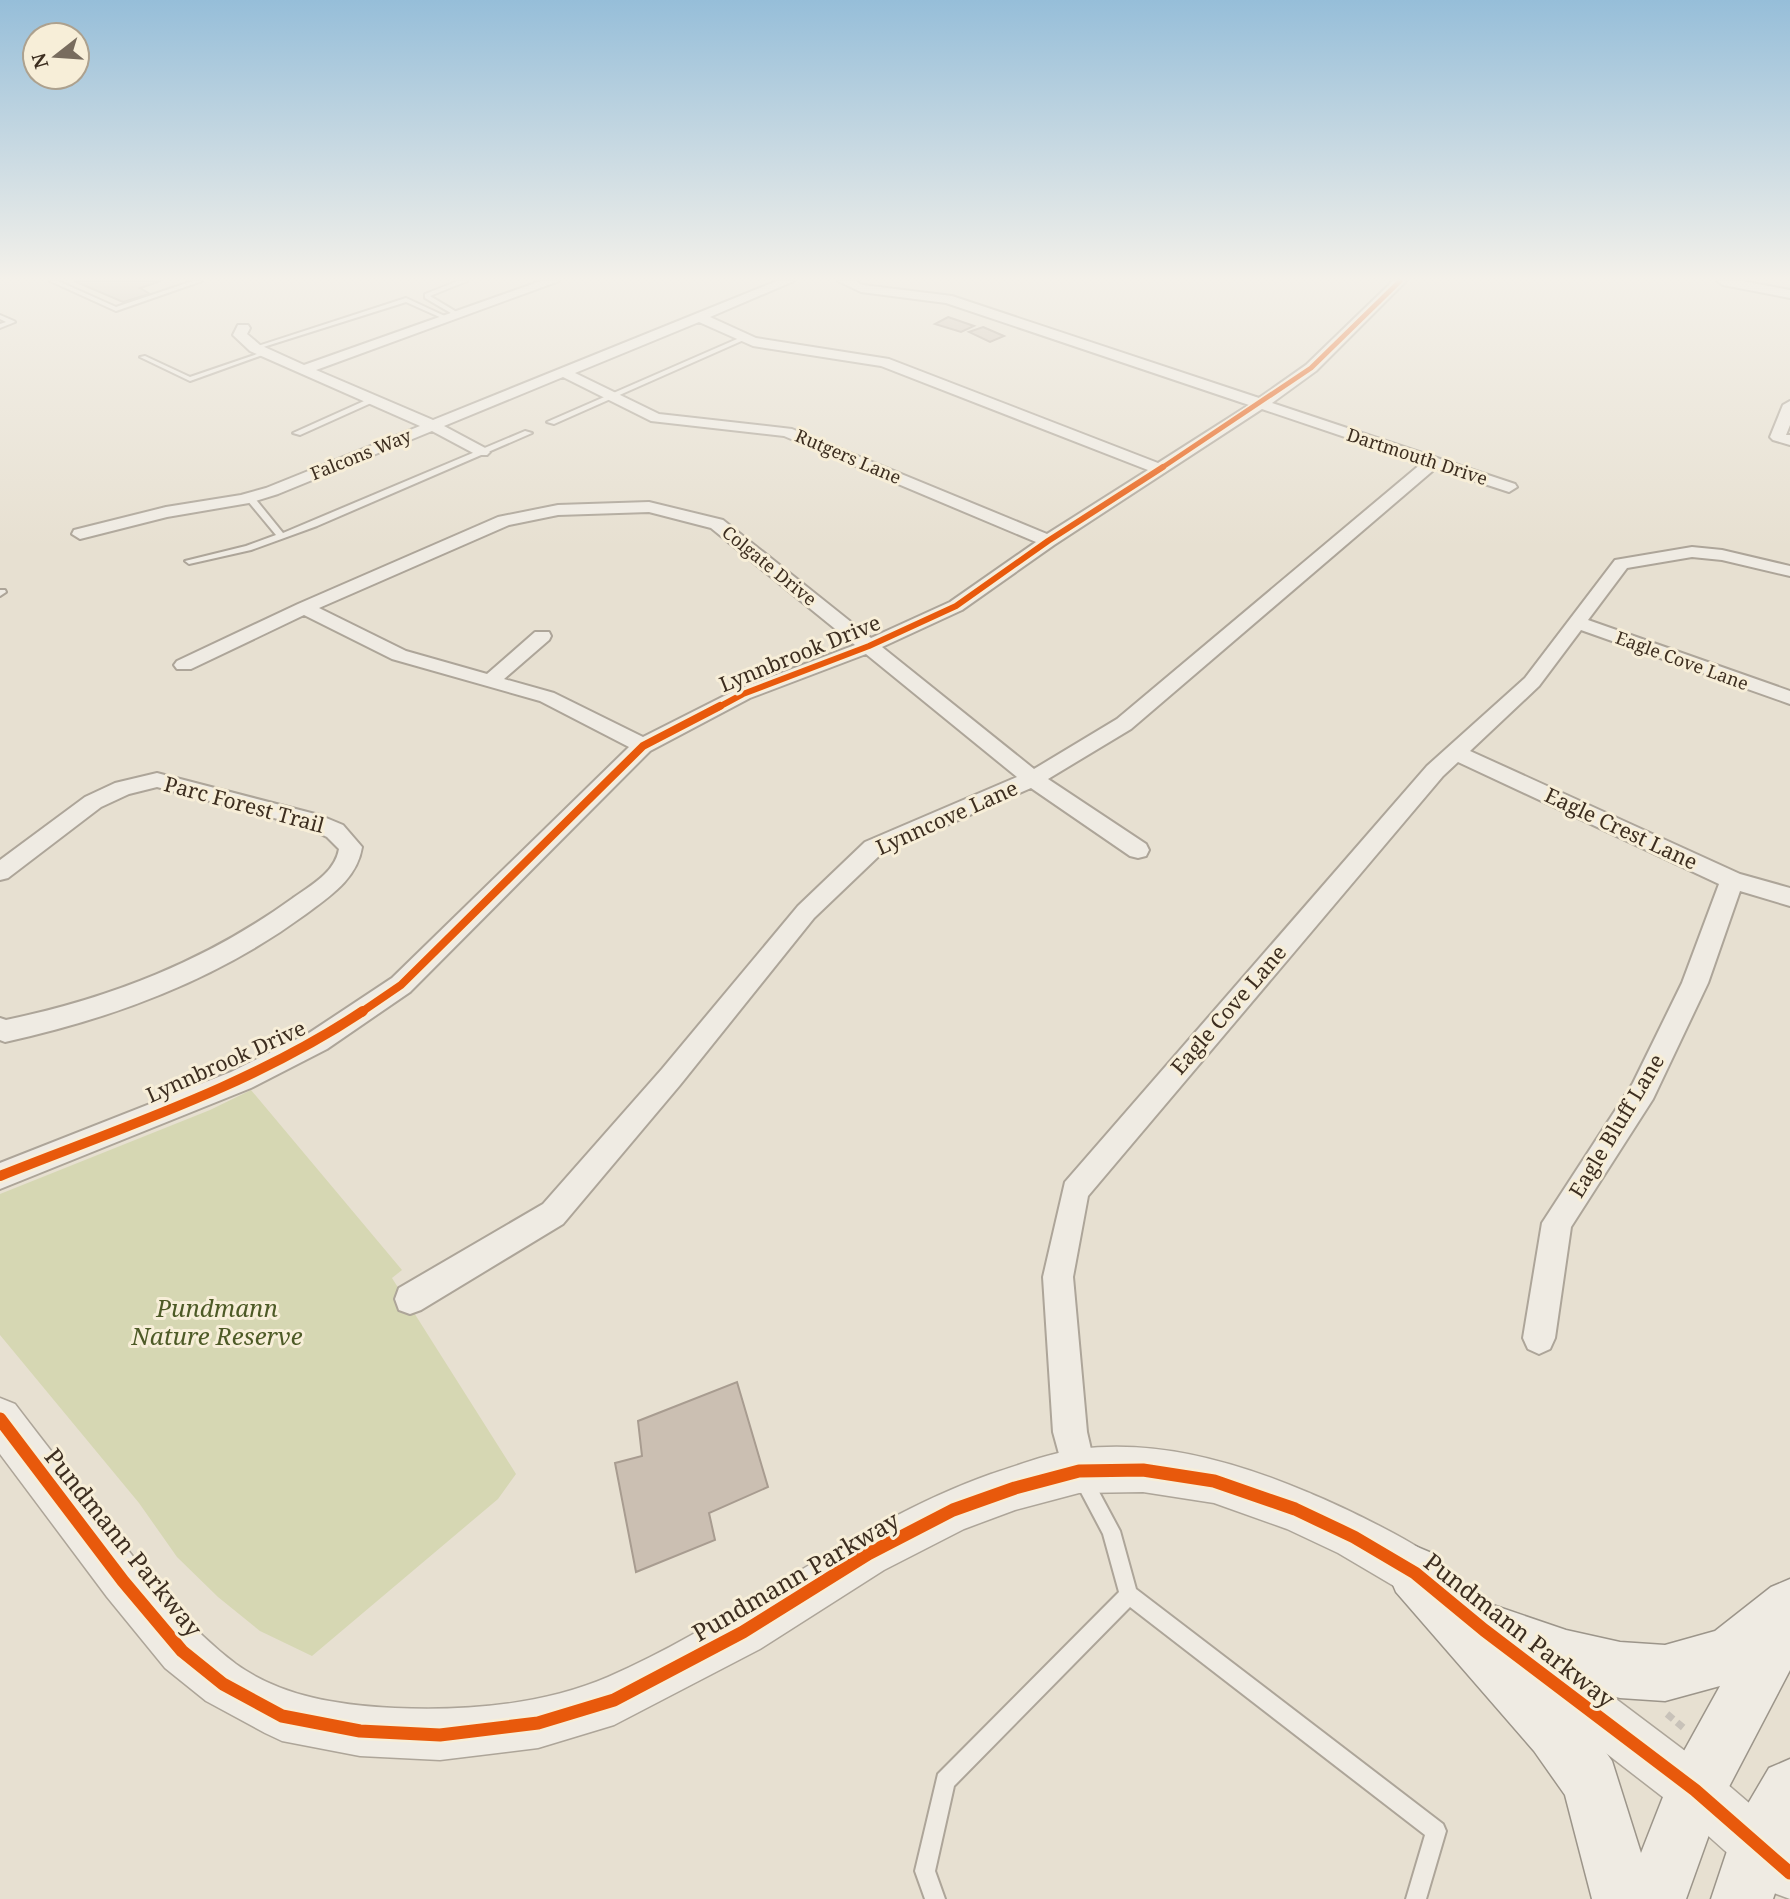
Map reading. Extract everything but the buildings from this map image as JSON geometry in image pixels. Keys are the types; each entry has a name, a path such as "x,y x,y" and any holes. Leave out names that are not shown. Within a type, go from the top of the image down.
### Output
{"main road":[{"path":"1415,1573 1555,1730 1591,1782 1623,1899"},
{"path":"1484,1630 1566,1658 1606,1667 1665,1673 1730,1655 1790,1606"},
{"path":"1655,1899 1695,1790 1790,1614"},
{"path":"1763,1872 1790,1788"}],"street":[{"path":"306,370 433,426 482,452"},
{"name":"Falcons Way","path":"80,534 166,512 250,498 569,370"},
{"path":"904,370 1160,468"},
{"name":"Dartmouth Drive","path":"1155,370 1509,487"},
{"name":"Lynnbrook Drive","path":"0,1176 241,1080 318,1041 401,985 643,747 743,694 869,646 956,606 1048,541 1259,405 1309,370"},
{"name":"Rutgers Lane","path":"563,372 656,418 787,432 1048,541"},
{"path":"1790,405 1778,437 1790,440"},
{"name":"Lynncove Lane","path":"410,1299 553,1214 671,1077 806,912 873,848 1033,779 1124,724 1433,461"},
{"name":"Colgate Drive","path":"184,665 304,608 504,521 558,510 649,507 717,524 1033,779 1138,850"},
{"name":"Eagle Cove Lane","path":"1079,1471 1070,1432 1058,1277 1075,1191 1426,782 1532,682 1621,564 1643,558 1692,552 1722,555 1790,571"},
{"path":"304,608 399,654 547,697 643,747"},
{"name":"Eagle Cove Lane","path":"1575,622 1790,698"},
{"path":"490,681 542,636"},
{"name":"Eagle Crest Lane","path":"1455,752 1732,880 1790,897"},
{"name":"Parc Forest Trail","path":"0,873 93,802 123,788 157,780 311,820 335,831 351,848 350,862 335,878 296,909 215,961 99,1007 47,1023 5,1031 0,1029"},
{"name":"Eagle Bluff Lane","path":"1539,1338 1557,1223 1643,1091 1695,983 1732,880"},
{"name":"Pundmann Parkway","path":"0,1419 123,1581 182,1651 223,1684 282,1716 360,1731 413,1734 440,1735 538,1723 614,1700 743,1632 868,1554 953,1510 1015,1488 1079,1471 1143,1470 1214,1481 1295,1509 1354,1537 1415,1573 1484,1630 1695,1790 1763,1872"}],"lane":[{"path":"170,370 190,379 213,370"},
{"path":"551,422 671,370"},
{"path":"297,433 376,400"},
{"path":"189,561 228,554 281,536 528,433"},
{"path":"250,498 281,536"},
{"path":"1079,1471 1111,1531 1129,1595 1436,1831 1416,1899"},
{"path":"935,1899 925,1871 944,1781 1129,1595"}],"path":[{"path":"1667,1714 1685,1729"}],"green space":[{"name":"Pundmann Nature Reserve","path":"251,1090 402,1270 392,1278 516,1474 498,1499 312,1656 260,1631 218,1597 177,1557 139,1503 0,1335 0,1194 210,1110"}],"cycle path":[{"path":"0,1176 241,1080 318,1041 401,985 643,746 743,694 869,646 956,606 1048,541 1259,405 1309,370"},
{"path":"0,1419 123,1581 182,1651 223,1684 282,1716 360,1731 440,1735 538,1723 614,1700 743,1632 868,1554 953,1510 1015,1488 1079,1471 1143,1470 1214,1481 1295,1509 1354,1537 1415,1573 1484,1630 1695,1790 1790,1873"}]}
